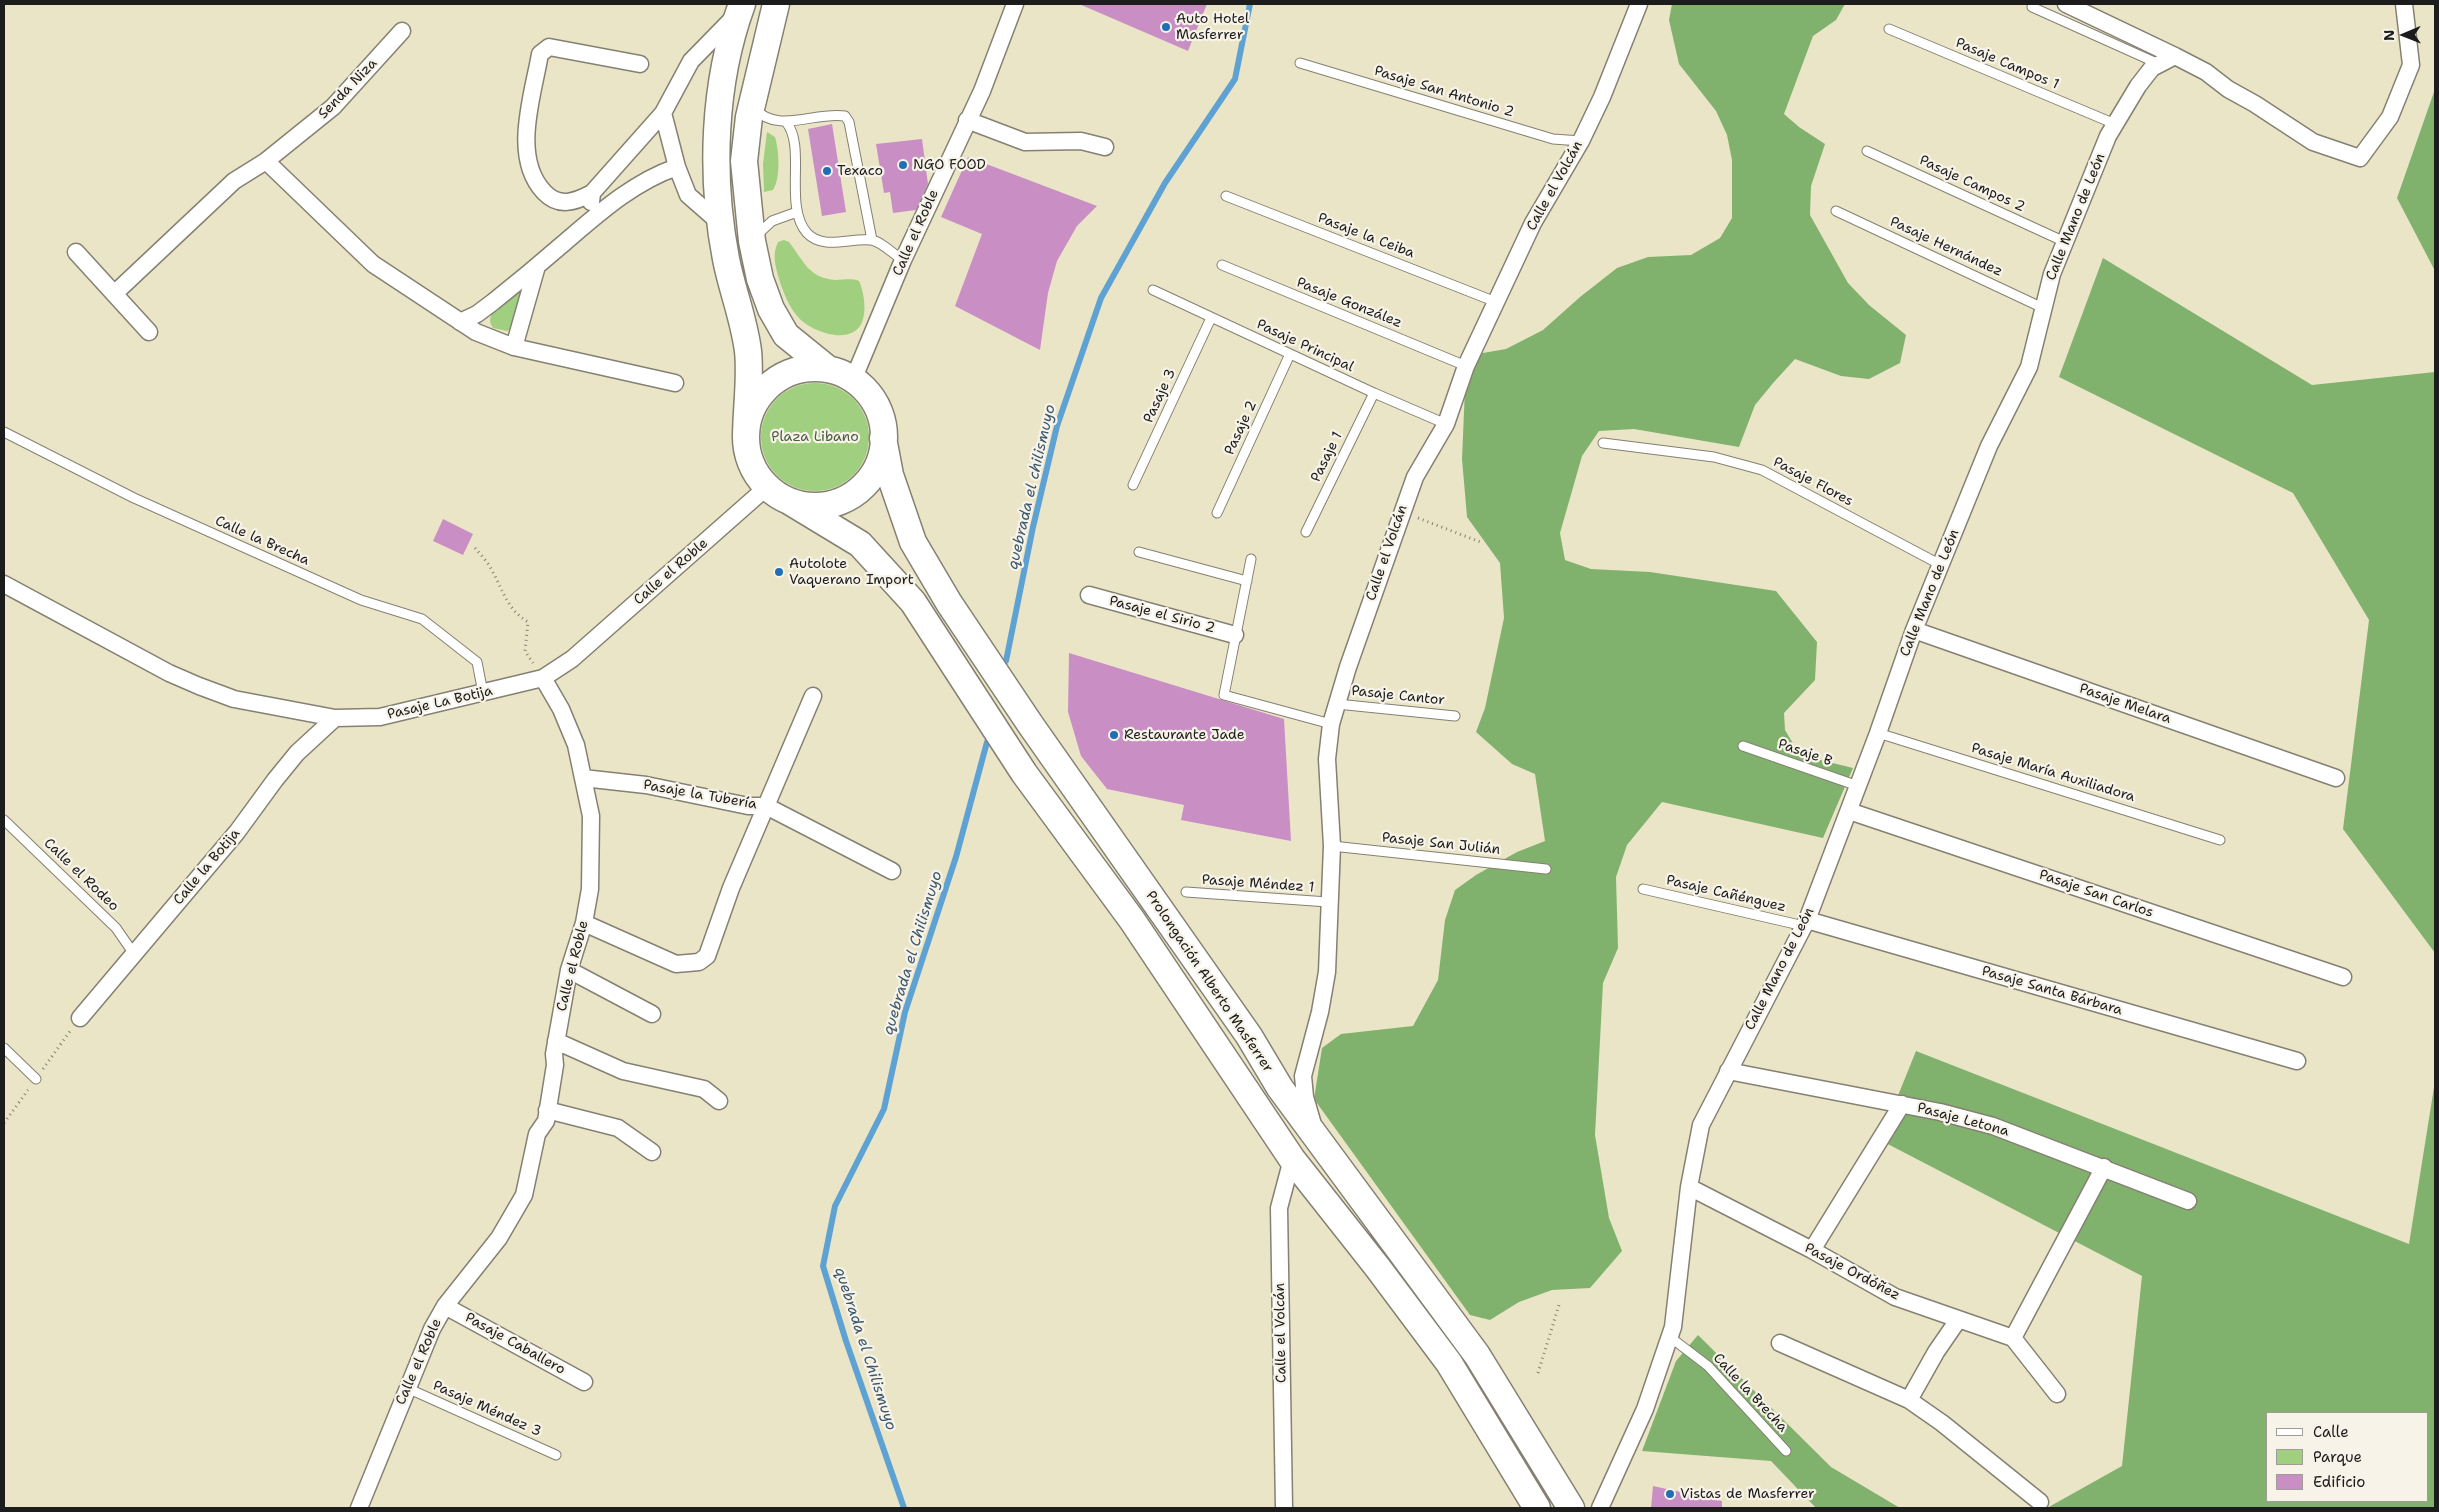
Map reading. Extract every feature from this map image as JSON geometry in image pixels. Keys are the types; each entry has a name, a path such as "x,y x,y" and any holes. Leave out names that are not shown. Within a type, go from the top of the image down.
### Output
{"main road":[{"path":"776,4 752,105 744,161 752,241 760,279 771,309 786,335 828,369 853,380 864,389 878,411 883,438 878,464 863,486 852,494 828,505 802,505 789,501"},
{"path":"741,7 726,59 716,134 720,223 748,352 746,438 752,465 767,487 860,544 913,602 1024,773 1132,920 1292,1159 1449,1362 1537,1508"},
{"path":"746,438 751,412 757,399 771,384 788,373 801,369 828,369"},
{"name":"Prolongación Alberto Masferrer","path":"883,438 890,475 912,542 949,603 1030,724 1248,1036 1280,1088 1477,1355 1571,1508"}],"street":[{"name":"Calle el Roble","path":"853,380 903,260 982,91 1015,4"},
{"name":"Calle el Volcán","path":"1320,1144 1305,1098 1303,1076 1320,1012 1327,972 1328,902 1332,846 1327,759 1330,724 1401,512 1415,476 1446,424 1466,366 1533,224 1581,141 1602,97 1639,4"},
{"path":"2066,4 2206,72 2228,89 2255,104 2313,142 2360,158 2390,117 2411,65 2402,5"},
{"path":"640,64 549,47 540,54 526,133 529,170 549,197 563,203 577,201 592,193 663,113 691,61 741,7"},
{"name":"Senda Niza","path":"114,294 234,181 266,161 333,107 402,31"},
{"name":"Calle Mano de León","path":"1600,1508 1645,1409 1673,1327 1689,1187 1701,1125 1805,923 1849,811 1914,630 1989,446 2029,367 2052,274 2108,136 2138,86 2152,68 2175,56"},
{"path":"663,113 677,167 688,195 720,223"},
{"path":"967,120 1025,142 1081,141 1105,147"},
{"path":"266,161 373,264 476,332 514,347 674,383"},
{"path":"460,322 476,314 636,186 655,174 677,167"},
{"path":"589,222 592,193"},
{"path":"76,252 149,332"},
{"path":"514,347 537,266"},
{"name":"Calle el Roble","path":"359,1508 420,1353 446,1306 499,1238 518,1208 524,1195 537,1134 546,1121 555,1065 556,1041 569,970 584,923 590,889 591,816 576,744 561,709 543,678 572,659 767,487"},
{"name":"Pasaje La Botija","path":"4,584 169,673 199,686 234,699 336,718 380,717 543,678"},
{"name":"Pasaje el Sirio 2","path":"1089,595 1235,635"},
{"name":"Pasaje Melara","path":"1914,630 2336,778"},
{"path":"584,923 676,964 699,962 707,956 716,937 731,888 812,696"},
{"name":"Calle la Botija","path":"80,1018 237,832 297,753 336,718"},
{"name":"Pasaje la Tubería","path":"583,778 646,785 748,806 766,806 892,872"},
{"name":"Pasaje San Carlos","path":"1849,811 2342,977"},
{"name":"Pasaje Santa Bárbara","path":"1805,923 2297,1061"},
{"path":"569,970 652,1014"},
{"path":"556,1041 623,1070 704,1089 719,1101"},
{"name":"Pasaje Letona","path":"1728,1071 1902,1104 1993,1126 2104,1167 2188,1201"},
{"path":"1812,1250 1902,1104"},
{"path":"547,1110 618,1128 652,1152"},
{"name":"Calle el Volcán","path":"1284,1508 1279,1208 1292,1159"},
{"path":"2057,1394 2012,1338 2104,1167"},
{"name":"Pasaje Ordóñez","path":"1689,1187 1812,1250 1895,1297 2012,1338"},
{"name":"Pasaje Caballero","path":"446,1306 584,1382"},
{"path":"1909,1400 1936,1352 1958,1320"},
{"path":"1780,1343 1909,1400 1942,1423 2040,1502"}],"lane":[{"path":"2032,7 2159,64"},
{"name":"Pasaje Campos 1","path":"1889,29 2115,124"},
{"name":"Pasaje San Antonio 2","path":"1300,63 1553,139 1581,141"},
{"path":"752,105 760,114 786,122 838,115 845,116 849,122 872,240"},
{"path":"786,122 793,135 797,212 807,233 818,240 842,243 872,240 903,260"},
{"name":"Pasaje Campos 2","path":"1867,151 2065,242"},
{"name":"Pasaje la Ceiba","path":"1226,196 1496,302"},
{"name":"Pasaje Hernández","path":"1836,211 2043,308"},
{"path":"752,241 772,220 797,212"},
{"name":"Pasaje González","path":"1222,266 1466,366"},
{"name":"Pasaje Principal","path":"1153,290 1374,393 1446,424"},
{"name":"Pasaje 3","path":"1133,485 1212,318"},
{"name":"Pasaje 2","path":"1216,513 1290,354"},
{"name":"Pasaje 1","path":"1306,532 1374,393"},
{"name":"Calle la Brecha","path":"4,432 134,498 343,592 361,600 422,619 477,662 484,693"},
{"name":"Pasaje Flores","path":"1603,444 1714,457 1762,470 1941,565"},
{"path":"1139,552 1246,580"},
{"path":"1251,559 1224,695 1330,724"},
{"name":"Pasaje Cantor","path":"1338,704 1455,716"},
{"name":"Pasaje María Auxiliadora","path":"1878,733 2220,840"},
{"name":"Pasaje B","path":"1743,746 1858,786"},
{"name":"Calle el Rodeo","path":"4,820 116,928 134,954"},
{"name":"Pasaje San Julián","path":"1332,846 1546,870"},
{"name":"Pasaje Cañénguez","path":"1642,889 1805,923"},
{"name":"Pasaje Méndez 1","path":"1186,892 1328,902"},
{"path":"4,1048 36,1079"},
{"name":"Calle la Brecha","path":"1670,1337 1708,1366 1786,1451"},
{"name":"Pasaje Méndez 3","path":"407,1388 556,1454"}],"path":[{"path":"1401,512 1483,543"},
{"path":"475,548 489,565 508,604 516,615 528,622 525,651 543,678"},
{"path":"1538,1373 1559,1305"}],"green space":[{"path":"1672,4 1845,4 1836,20 1813,36 1784,114 1799,127 1825,144 1811,186 1810,215 1848,283 1869,305 1906,335 1900,363 1869,379 1841,376 1795,359 1755,405 1739,447 1634,429 1599,431 1582,456 1560,533 1565,560 1591,569 1650,572 1776,591 1817,642 1815,680 1784,713 1785,730 1800,755 1853,768 1823,838 1662,802 1627,845 1616,877 1618,948 1603,983 1595,1135 1609,1218 1622,1251 1590,1288 1552,1290 1519,1302 1490,1320 1470,1315 1314,1099 1322,1048 1341,1034 1413,1026 1438,980 1445,920 1455,890 1476,875 1517,852 1545,841 1535,774 1512,764 1476,732 1485,708 1504,618 1500,563 1467,517 1462,459 1465,388 1477,354 1506,349 1543,330 1580,297 1617,268 1648,257 1691,255 1720,238 1732,218 1732,160 1727,135 1716,111 1679,64 1669,20"},
{"path":"2435,89 2435,271 2397,198"},
{"path":"767,132 775,137 778,149 778,171 776,185 773,190 764,192 763,164"},
{"path":"784,240 789,242 803,262 819,276 827,279 859,281 864,297 865,309 860,326 854,332 847,335 829,334 811,327 798,317 784,294 775,265 776,247 778,242"},
{"path":"2103,258 2312,385 2435,372 2435,953 2343,829 2369,620 2293,493 2059,377"},
{"path":"522,287 513,328 507,331 493,328 490,322 491,316 498,305"},
{"name":"Plaza Libano","path":"815,383 836,387 853,399 865,416 869,437 865,458 853,475 836,487 815,491 794,487 777,475 765,458 761,437 765,416 777,399 794,387"},
{"path":"1916,1051 2409,1244 2435,1081 2435,1508 2047,1508 2122,1466 2142,1276 1880,1140"},
{"path":"1698,1335 1831,1467 1900,1508 1816,1508 1771,1461 1642,1451 1676,1361"}],"building":[{"name":"Auto Hotel Masferrer","path":"1079,4 1207,4 1188,51"},
{"name":"Texaco","path":"832,124 846,212 822,216 808,129"},
{"name":"NGO FOOD","path":"922,139 928,184 916,210 893,213 890,192 884,193 876,144"},
{"path":"968,157 1097,206 1077,226 1057,261 1048,293 1040,350 955,306 982,234 941,217"},
{"path":"443,519 473,534 463,555 433,541"},
{"path":"1069,653 1284,719 1291,841 1181,820 1184,805 1107,789 1081,756 1068,712"},
{"name":"Vistas de Masferrer","path":"1653,1486 1722,1501 1722,1508 1651,1508"}],"waterway":[{"name":"quebrada el chilismuyo","path":"1006,661 1033,527 1057,426 1101,298 1165,183 1235,79 1250,4"},
{"name":"quebrada el Chilismuyo","path":"904,1508 846,1341 823,1266 835,1206 884,1109 905,1012 956,857 987,742"}],"place":[{"name":"Auto Hotel Masferrer","path":"1166,27"},
{"name":"NGO FOOD","path":"903,165"},
{"name":"Texaco","path":"827,171"},
{"name":"Autolote Vaquerano Import","path":"779,572"},
{"name":"Restaurante Jade","path":"1114,735"},
{"name":"Vistas de Masferrer","path":"1670,1494"}]}
